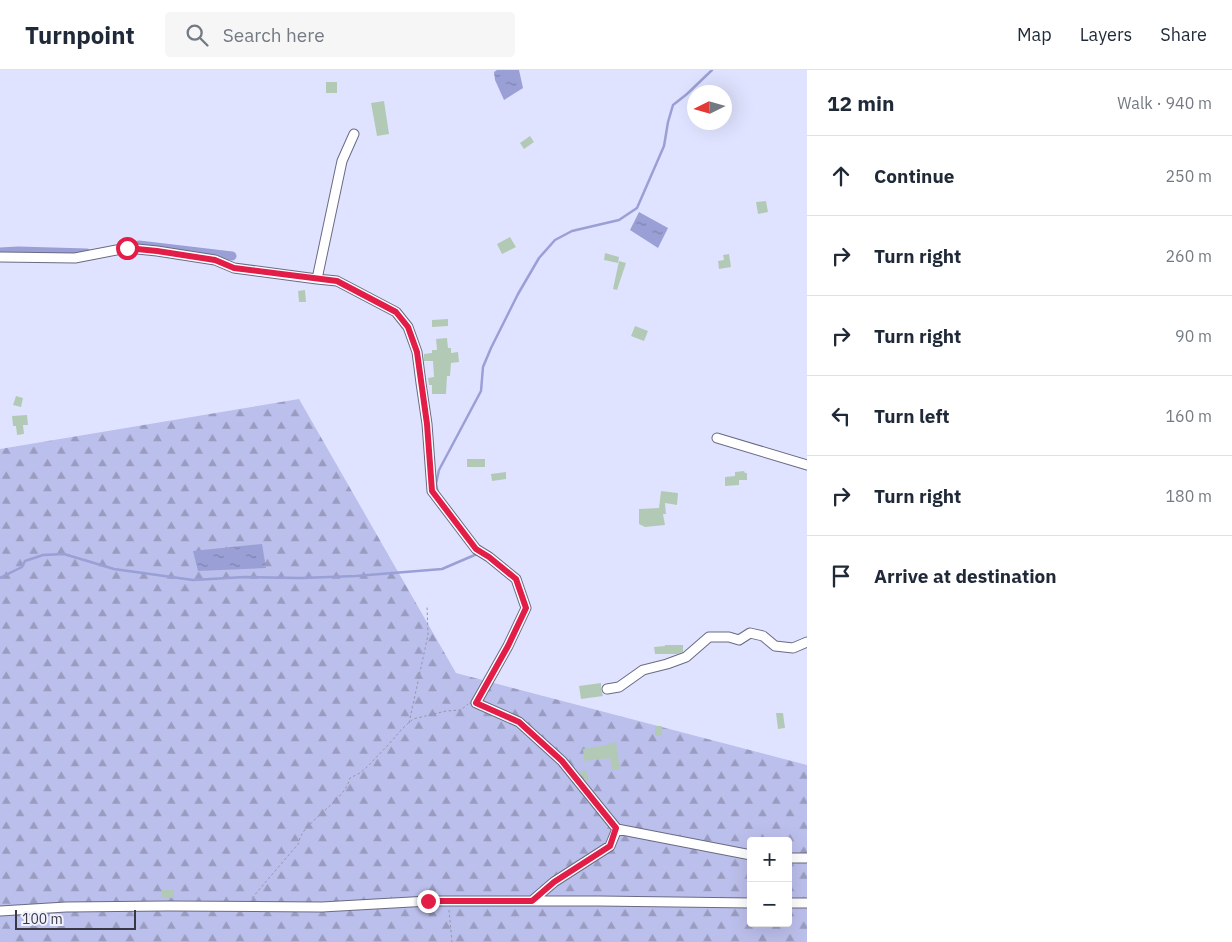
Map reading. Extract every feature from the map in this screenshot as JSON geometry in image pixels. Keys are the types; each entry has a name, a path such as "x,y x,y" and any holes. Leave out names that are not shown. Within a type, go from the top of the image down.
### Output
{"street":[{"path":"317,278 342,161 354,134"},
{"path":"0,257 75,258 127,248 157,251 215,260 234,268 337,281 396,312 408,327 417,352 427,424 432,491 476,549 516,579 526,608 508,646 476,703 519,722 562,761 616,828 747,854"},
{"path":"717,438 807,465"},
{"path":"607,689 619,688 643,670 686,657 709,637 729,637 740,640 750,633 763,636 775,646 793,648 807,642"},
{"path":"532,901 554,882 610,846 616,828"},
{"path":"792,858 807,858"},
{"path":"0,911 66,907 322,907 448,901 747,904"},
{"path":"792,903 807,903"}],"path":[{"path":"409,724 428,635 428,606"},
{"path":"244,906 299,843 302,831 312,824 338,798 349,783 350,778 367,767 413,719 446,711 461,710 468,704"},
{"path":"448,901 452,942"}],"green space":[{"path":"299,399 456,673 807,765 807,942 0,942 0,449"}],"water":[{"path":"497,70 519,70 523,88 504,100 495,80 494,72"},
{"path":"639,212 668,228 658,248 630,230"},
{"path":"262,544 266,568 198,571 193,551"}],"building":[{"path":"326,82 337,82 337,93 326,93"},
{"path":"384,101 389,134 377,136 371,103"},
{"path":"530,136 534,142 524,149 520,143"},
{"path":"766,201 768,212 758,214 756,202"},
{"path":"510,237 516,247 502,254 497,244"},
{"path":"605,253 619,257 618,263 604,260"},
{"path":"729,254 731,267 719,269 718,261 724,260 723,255"},
{"path":"619,261 626,263 617,290 613,289"},
{"path":"305,290 306,302 299,302 298,291"},
{"path":"448,319 448,326 432,327 432,320"},
{"path":"635,326 648,331 644,341 631,336"},
{"path":"447,338 448,348 451,348 451,353 458,352 459,362 451,363 450,376 447,376 446,394 432,394 432,385 429,385 428,378 434,377 433,361 424,361 424,354 437,350 436,339"},
{"path":"16,396 23,398 21,407 13,405"},
{"path":"27,415 28,425 23,425 24,434 17,435 16,426 13,426 12,416"},
{"path":"467,459 485,459 485,467 467,467"},
{"path":"744,471 747,473 747,480 739,480 739,485 725,486 725,477 735,476 735,472"},
{"path":"506,472 506,479 492,481 491,474"},
{"path":"661,491 678,493 677,505 665,503 666,514 663,514 665,525 645,527 639,524 639,509 659,508"},
{"path":"683,645 683,652 677,654 655,654 654,647"},
{"path":"601,683 603,696 581,699 579,686"},
{"path":"776,713 783,713 785,728 778,729"},
{"path":"655,726 662,726 662,735 655,736"},
{"path":"616,742 620,769 612,770 610,758 584,761 583,749"},
{"path":"586,770 589,780 586,781 579,772"},
{"path":"162,890 174,890 174,898 162,898"}],"waterway":[{"path":"438,493 436,484 439,470 481,391 483,367 491,348 518,294 539,258 555,240 572,231 619,220 637,208 664,146 673,105 712,70"},
{"path":"139,245 232,256"},
{"path":"0,252 87,253"},
{"path":"0,578 22,567 25,561 43,555 64,554 114,569 193,580 245,577 302,578 356,576 442,569 477,554"}],"route":[{"path":"127,248 215,260 234,268 337,281 396,312 408,327 417,352 422,383 432,491 476,549 516,579 526,608 508,646 476,703 519,722 562,761 616,828 610,846 554,882 532,901 428,901"}]}
